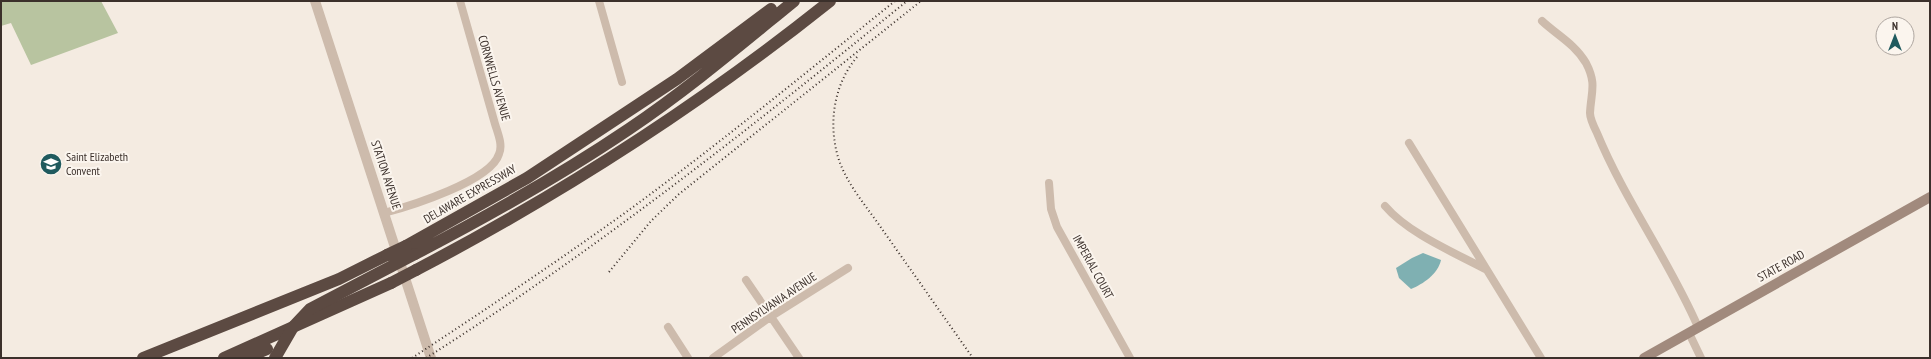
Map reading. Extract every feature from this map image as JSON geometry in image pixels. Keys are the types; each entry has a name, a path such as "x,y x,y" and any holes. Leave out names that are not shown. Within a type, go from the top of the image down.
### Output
{"highway":[{"name":"DELAWARE EXPRESSWAY","path":"143,358 339,279 387,255 411,250 527,178 677,79 782,1"},
{"path":"275,358 293,327 310,309 411,250 541,184 624,132 689,86 794,1"},
{"path":"224,358 326,314 391,283 536,204 617,155 728,79 830,1"},
{"path":"246,358 286,340 326,314"}],"main road":[{"name":"STATE ROAD","path":"1644,358 1930,197"}],"street":[{"name":"STATION AVENUE","path":"315,1 431,358"},
{"name":"CORNWELLS AVENUE","path":"384,213 405,208 454,188 487,171 499,155 500,143 460,1"},
{"path":"599,1 622,82"},
{"path":"1542,21 1573,45 1586,63 1593,81 1590,115 1596,132 1625,193 1685,296 1698,327"},
{"path":"1409,143 1541,358"},
{"name":"IMPERIAL COURT","path":"1049,183 1051,209 1057,227 1130,358"},
{"path":"1385,206 1398,220 1412,229 1486,269"},
{"name":"PENNSYLVANIA AVENUE","path":"713,358 770,318 848,268"},
{"path":"746,280 770,318 799,358"},
{"path":"668,327 688,358"},
{"path":"1689,333 1701,358"}],"green space":[{"path":"1,1 101,1 118,33 31,65 11,23 1,26"}],"water":[{"path":"1423,253 1441,260 1437,270 1429,278 1411,289 1399,278 1396,268"}],"railway":[{"path":"412,358 575,248 663,185 895,1"},
{"path":"426,358 551,275 672,187 907,1"},
{"path":"609,272 651,221 679,194 921,1"},
{"path":"857,57 843,79 835,104 834,131 838,157 846,177 858,196 973,358"}],"place":[{"name":"Saint Elizabeth Convent","path":"51,164"}]}
